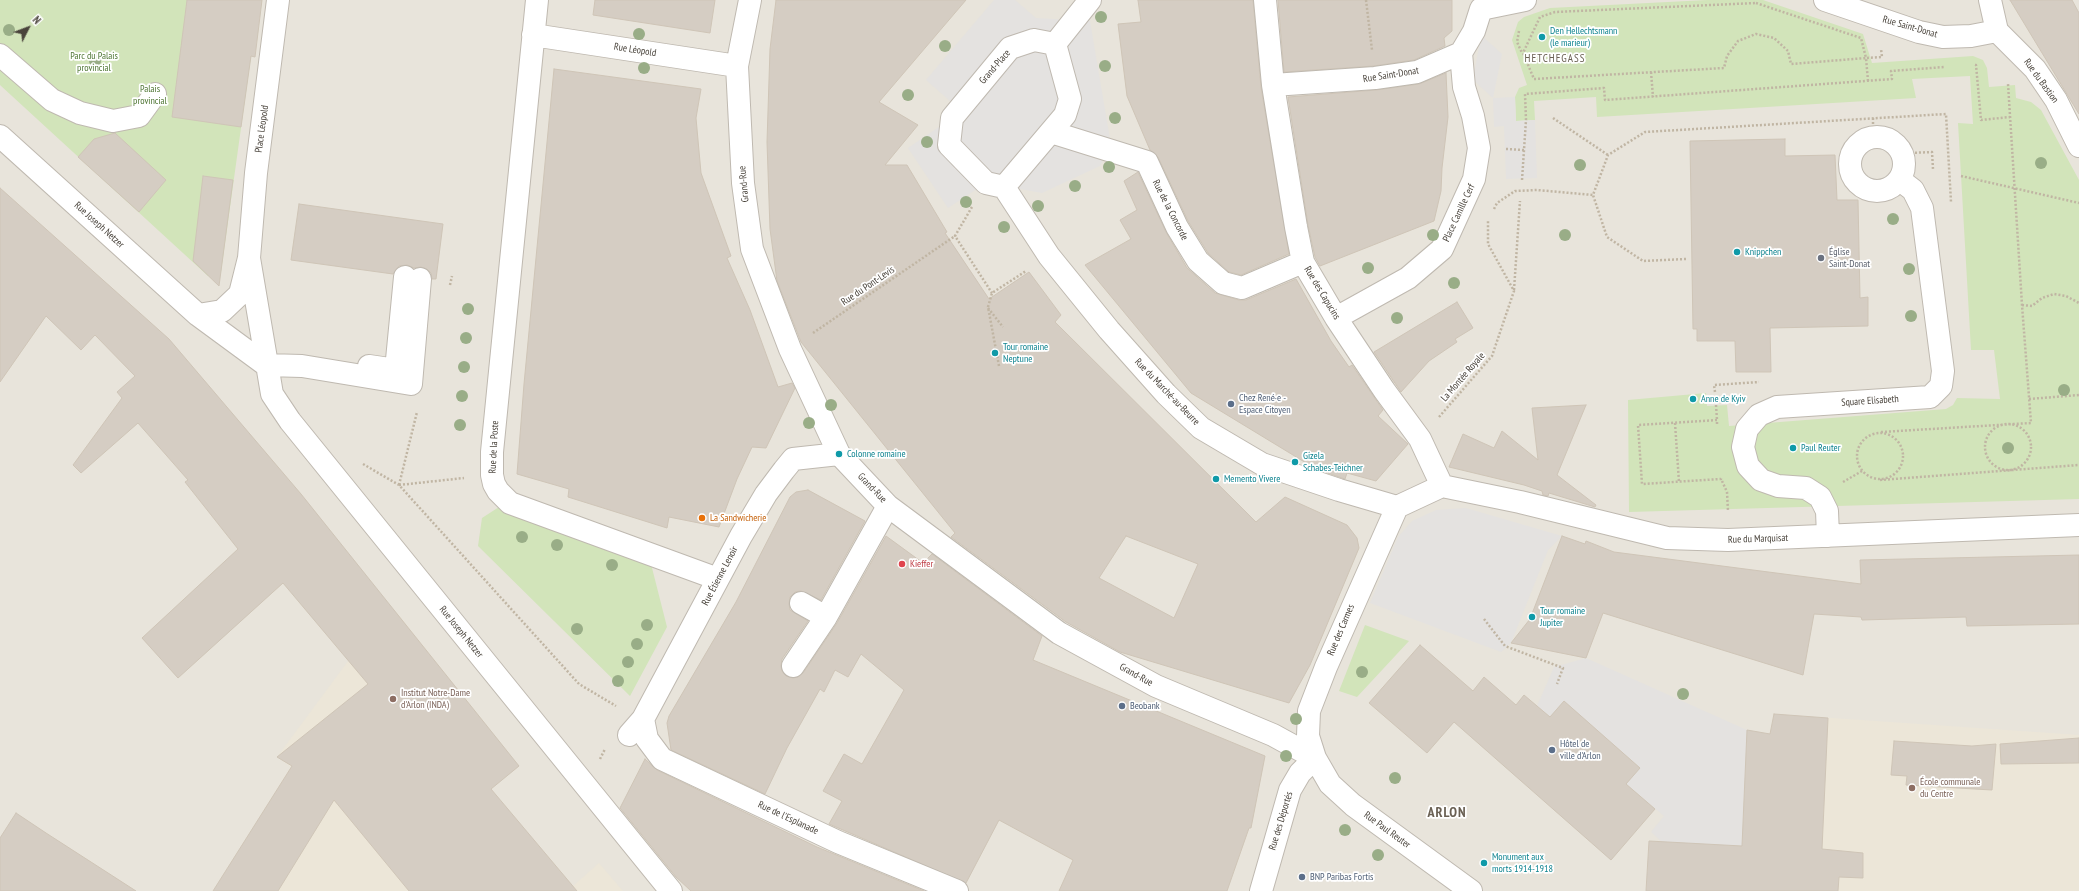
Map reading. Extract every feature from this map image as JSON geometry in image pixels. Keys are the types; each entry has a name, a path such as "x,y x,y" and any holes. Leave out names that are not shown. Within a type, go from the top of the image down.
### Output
{"street":[{"name":"Place Léopold","path":"249,258 256,173 278,0"},
{"path":"533,35 537,0"},
{"name":"Grand-Rue","path":"750,0 737,66 743,183 752,249 790,349 839,454 888,506 1059,633 1156,686 1273,735 1315,758"},
{"path":"995,185 1051,132 1065,115 1070,99 1055,44 1090,0"},
{"name":"Rue des Capucins","path":"1265,0 1273,85 1296,227 1304,262 1336,318 1384,390 1420,439 1442,486"},
{"path":"1462,53 1474,31 1479,5 1525,0"},
{"name":"Rue Saint-Donat","path":"1825,0 1919,32 1944,37 1971,36 1997,31"},
{"path":"1990,0 1997,31"},
{"name":"Rue du Bastion","path":"1997,31 2035,69 2056,100 2079,146"},
{"name":"Rue Léopold","path":"533,35 737,66"},
{"name":"Rue de la Poste","path":"533,35 492,452 492,475 498,491 510,503 718,579"},
{"name":"Grand-Place","path":"995,185 949,145 952,118 1010,48 1034,40 1055,44"},
{"name":"Rue Saint-Donat","path":"1273,85 1375,78 1418,72 1462,53"},
{"name":"Place Camille Cerf","path":"1336,318 1408,278 1442,249 1474,179 1479,148 1473,116 1464,87 1462,53"},
{"path":"0,55 52,100 80,113 113,121 139,116 155,94"},
{"path":"1873,127 1882,137 1891,140 1903,153 1905,162 1904,172 1900,180 1886,190 1877,191 1860,186 1850,170 1852,152 1873,127"},
{"name":"Rue de la Concorde","path":"1051,132 1147,162 1181,234 1198,261 1223,283 1242,288 1304,262"},
{"name":"Rue Joseph Netzer","path":"0,136 198,315 266,365"},
{"name":"Square Elisabeth","path":"1828,536 1827,511 1820,497 1806,488 1778,486 1761,480 1748,466 1743,447 1747,429 1760,414 1777,407 1930,397 1941,386 1943,371 1922,208 1913,190 1900,180"},
{"name":"Rue du Marché-au-Beurre","path":"995,185 1049,256 1109,330 1166,394 1201,428 1262,464 1339,490 1397,507"},
{"path":"198,315 222,311 240,294 249,258"},
{"name":"Rue Joseph Netzer","path":"249,258 272,394 290,421 671,891"},
{"path":"266,365 283,360 289,352 396,370 413,278"},
{"name":"Rue Étienne Lenoir","path":"629,735 644,719 741,536 766,494 792,459 839,454"},
{"path":"1397,507 1442,486"},
{"name":"Rue du Marquisat","path":"1442,486 1520,502 1667,538 1728,540 2079,525"},
{"path":"793,666 826,617 888,506"},
{"name":"Rue des Carmes","path":"1315,758 1308,736 1309,711 1352,605 1397,507"},
{"path":"801,603 826,617"},
{"name":"Rue de l'Esplanade","path":"644,719 647,739 662,759 838,842 957,891"},
{"name":"Rue des Déportés","path":"1261,891 1290,790 1300,773 1315,758"},
{"name":"Rue Paul Reuter","path":"1315,758 1330,784 1352,805 1471,891"}],"path":[{"path":"1366,0 1375,78"},
{"path":"1523,53 1540,17 1555,12 1756,3 1861,38 1866,58 1868,81"},
{"path":"1519,29 1517,42 1534,79 1724,68 1727,56 1738,41 1756,34 1774,38 1788,51 1791,64 1882,57"},
{"path":"1969,65 1976,65 1981,120 2010,117"},
{"path":"1522,180 1526,120 1525,94 1604,88 1605,100 1653,97 1892,79 1891,71 1945,67"},
{"path":"1651,72 1653,97"},
{"path":"2008,85 2031,423 1881,432 1871,435 1862,441 1858,451 1858,461 1862,471 1870,477 1880,480 2079,465"},
{"path":"1686,259 1643,261 1607,237 1593,195 1608,155 1645,132 1873,127 1946,114"},
{"path":"1552,118 1608,155"},
{"path":"1921,152 1932,152 1933,169"},
{"path":"1961,176 2079,203"},
{"path":"992,293 955,236 995,185"},
{"path":"1514,291 1488,244 1488,222 1497,203 1515,191 1536,190 1593,195"},
{"name":"La Montée Royale","path":"1420,439 1492,356 1514,291 1520,200"},
{"name":"Rue du Pont-Levis","path":"790,349 955,236"},
{"path":"998,366 988,307 992,293 1049,256"},
{"path":"2022,305 2032,306 2042,298 2054,294 2066,296 2079,303"},
{"path":"988,307 1003,327"},
{"path":"1714,385 1715,392"},
{"path":"2030,398 2079,395"},
{"path":"1716,405 1718,427"},
{"path":"1717,420 1638,425 1638,432 1642,484 1721,479"},
{"path":"1675,422 1679,482"},
{"path":"2005,424 2016,426 2021,429 2026,433 2031,444 2029,456 2022,465 2011,470 1999,468 1990,461 1985,450 1986,438 1994,428 2005,424"},
{"path":"1880,480 1890,478 1899,471 1903,462 1903,452 1899,442 1891,435 1881,432"},
{"path":"1728,510 1727,492 1721,479 1720,468 1748,466"},
{"path":"492,475 399,485 579,684 618,707 644,719"},
{"path":"1484,619 1505,646 1562,668 1557,684"},
{"path":"586,786 606,746 629,735"}],"shaded area":[{"path":"0,0 2079,0 2079,891 0,891"},
{"path":"994,0 1015,0 1036,18 1090,21 1111,145 1100,166 1042,193 986,183 948,208 908,148 952,118 958,108 926,80"},
{"path":"1481,35 1502,54 1493,98 1473,80"},
{"path":"1515,97 1516,121 1535,120 1537,178 1506,179 1504,126 1494,127 1493,98"},
{"path":"1466,508 1562,536 1548,550 1511,643 1501,652 1370,603 1398,537 1412,521 1436,510"},
{"name":"Institut Notre-Dame d'Arlon (INDA)","path":"397,613 519,766 490,790 573,886 599,863 623,891 213,891 291,767 277,757 363,641"},
{"path":"1586,658 1747,730 1742,846 1662,842 1651,832 1664,816 1626,784 1640,768 1564,701 1550,717 1537,706 1554,667"},
{"name":"École communale du Centre","path":"1774,714 2079,735 2079,891 1646,891 1648,859 1660,860 1742,846 1747,730 1770,734"}],"green space":[{"name":"Palais provincial","path":"0,0 262,0 260,16 258,16 258,36 255,36 251,56 221,272 218,276 208,276 0,85"},
{"path":"1707,0 1763,0 1863,34 1872,63 1973,56 1983,60 1987,68 1989,87 2015,85 2016,98 2031,102 2041,110 2079,180 2079,499 1629,512 1628,400 1706,393 1707,406 1727,405 1729,426 1946,409 1953,405 1957,398 2000,399 1994,350 1971,350 1958,123 1973,124 1970,76 1912,79 1916,98 1597,117 1596,97 1534,101 1535,120 1516,121 1515,97 1519,88 1527,85 1512,40 1518,22 1524,17 1550,8"},
{"path":"499,507 650,560 667,627 630,696 478,546 482,518"},
{"path":"1365,625 1409,641 1357,697 1339,691"}],"building":[{"name":"Palais provincial","path":"187,0 262,0 255,57 251,56 241,127 172,117"},
{"path":"595,0 715,0 710,33 593,15"},
{"path":"776,0 966,0 879,102 918,125 885,165 907,165 947,232 945,233 989,299 1029,272 1061,315 1055,322 1256,522 1285,497 1347,525 1357,538 1359,548 1310,665 1289,703 1120,652 1066,622 951,537 955,533 801,342 777,281 770,229 767,142 770,49","holes":["1126,536 1198,564 1174,618 1099,578"]},
{"path":"1138,0 1253,0 1261,87 1289,254 1241,275 1229,272 1208,253 1188,221 1158,157 1150,150 1127,96 1118,24 1141,22"},
{"path":"1278,0 1452,0 1452,31 1444,38 1445,46 1414,60 1374,66 1284,72"},
{"path":"2010,0 2072,0 2079,13 2079,114"},
{"path":"554,69 701,89 696,118 701,173 731,256 727,258 750,310 778,387 792,383 795,388 766,448 752,447 737,479 719,527 669,517 667,528 568,497 569,489 517,474 524,384"},
{"path":"1446,73 1448,117 1441,191 1434,221 1320,266 1315,257 1308,225 1288,97 1376,90 1419,84"},
{"path":"115,133 166,180 139,212 78,157 94,139"},
{"name":"Église Saint-Donat","path":"1785,139 1785,156 1835,155 1837,200 1858,200 1860,298 1868,297 1868,326 1770,328 1771,372 1736,372 1735,341 1697,341 1697,329 1693,329 1690,141"},
{"path":"1138,172 1166,232 1187,268 1215,293 1239,300 1246,300 1296,279 1331,341 1349,367 1352,365 1383,410 1378,416 1408,444 1376,481 1347,473 1345,479 1316,469 1191,393 1085,265 1131,239 1120,220 1137,210 1124,181"},
{"path":"203,176 233,180 219,286 193,261"},
{"path":"0,188 169,339 301,494 519,766 491,789 577,891 409,891 334,800 278,891 213,891 292,766 277,757 368,684 283,583 178,678 142,638 238,549 185,482 188,480 138,423 81,473 73,465 122,398 117,392 135,376 95,335 81,350 46,316 0,382"},
{"path":"299,204 443,224 436,279 432,279 431,273 427,269 421,267 414,268 407,265 399,266 393,274 291,260"},
{"path":"1457,302 1473,328 1455,339 1457,342 1429,361 1401,392 1374,352"},
{"path":"1586,405 1557,475 1596,505 1595,507 1549,493 1548,496 1543,495 1542,491 1524,485 1449,467 1463,434 1494,448 1502,431 1538,460 1532,408"},
{"path":"808,490 865,521 821,600 801,591 795,592 790,597 790,610 808,621 782,659 782,671 786,676 793,678 798,677 803,673 837,623 886,536 923,563 932,554 1042,636 1033,660 1265,756 1251,828 1249,828 1227,891 1059,891 1073,860 999,820 966,883 829,824 842,801 823,791 844,754 862,764 904,690 861,654 848,677 835,670 824,692 820,689 787,748 765,794 671,750 667,723 669,716 736,602 790,497 796,492"},
{"path":"1562,536 1585,544 1586,541 1614,552 1861,584 1860,560 2079,555 2079,624 1967,626 1966,617 1862,620 1861,617 1814,614 1803,675 1603,613 1586,658 1511,643 1530,619"},
{"name":"Hôtel de ville d'Arlon","path":"1420,645 1473,691 1484,677 1516,705 1524,695 1550,717 1564,701 1640,768 1626,784 1655,809 1611,860 1454,722 1427,753 1369,703"},
{"path":"1774,714 1828,718 1822,849 1863,853 1863,878 1839,877 1838,891 1646,891 1649,841 1742,846 1747,730 1770,734"},
{"path":"2079,738 2079,763 2001,764 2000,744"},
{"path":"1894,741 1972,746 1996,744 1992,790 1906,785 1907,776 1891,775"},
{"path":"645,759 657,770 817,847 924,891 691,891 676,877 620,808"},
{"path":"16,813 136,891 0,891 0,838"}],"place":[{"name":"Den Hellechtsmann (le marieur)","path":"1542,37"},
{"name":"Knippchen","path":"1737,252"},
{"name":"Église Saint-Donat","path":"1821,258"},
{"name":"Tour romaine Neptune","path":"995,353"},
{"name":"Anne de Kyiv","path":"1693,399"},
{"name":"Chez René·e - Espace Citoyen","path":"1231,404"},
{"name":"Paul Reuter","path":"1793,448"},
{"name":"Colonne romaine","path":"839,454"},
{"name":"Gizela Schabes-Teichner","path":"1295,462"},
{"name":"Memento Vivere","path":"1216,479"},
{"name":"La Sandwicherie","path":"702,518"},
{"name":"Kieffer","path":"902,564"},
{"name":"Tour romaine Jupiter","path":"1532,617"},
{"name":"Institut Notre-Dame d'Arlon (INDA)","path":"393,699"},
{"name":"Beobank","path":"1122,706"},
{"name":"Hôtel de ville d'Arlon","path":"1552,750"},
{"name":"École communale du Centre","path":"1912,788"},
{"name":"Monument aux morts 1914-1918","path":"1484,863"},
{"name":"BNP Paribas Fortis","path":"1302,877"}],"district":[{"name":"HETCHEGASS","path":"1555,59"},
{"name":"ARLON","path":"1447,813"}],"park label":[{"name":"Parc du Palais provincial","path":"94,62"}]}
